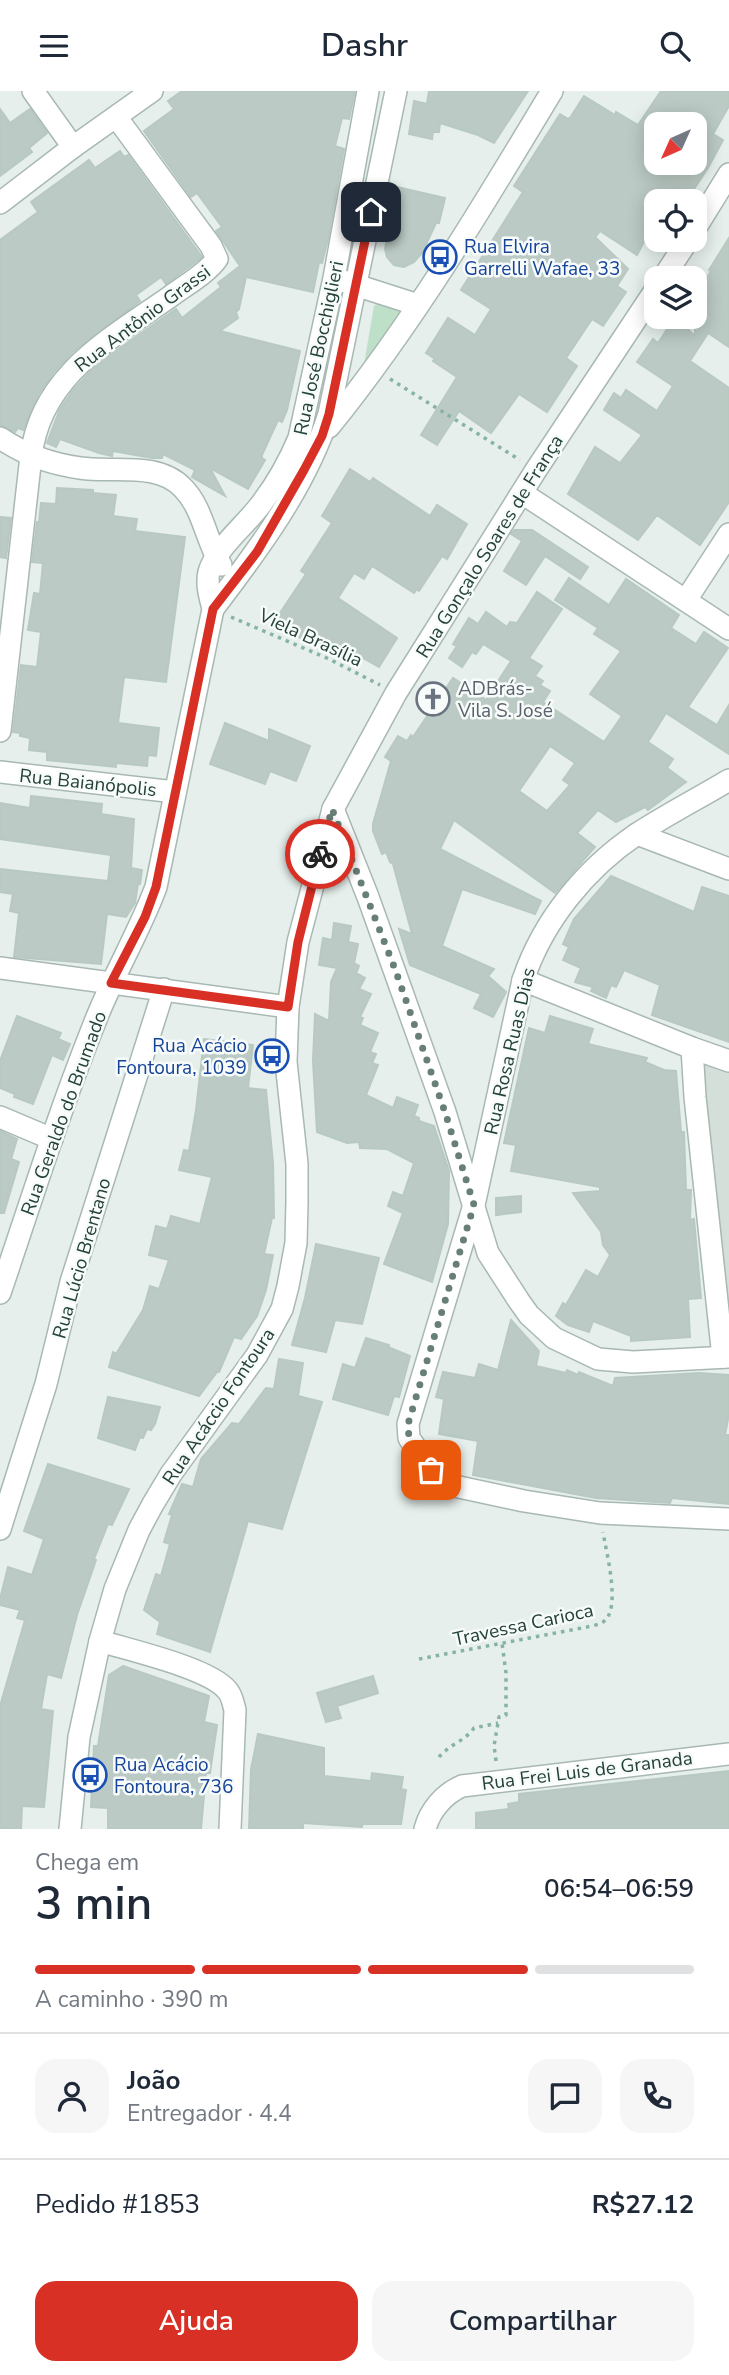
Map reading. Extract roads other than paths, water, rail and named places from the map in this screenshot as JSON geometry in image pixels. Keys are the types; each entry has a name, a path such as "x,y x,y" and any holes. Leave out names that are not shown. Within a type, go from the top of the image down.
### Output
{"street":[{"path":"33,91 73,147"},
{"path":"0,203 152,91"},
{"name":"Rua José Bocchiglieri","path":"213,609 209,570 216,557 274,487 299,438 334,278 368,91"},
{"name":"Rua José Bocchiglieri","path":"213,609 257,552 322,436 329,414 396,91"},
{"path":"299,438 322,436 375,369 552,91"},
{"name":"Rua Antônio Grassi","path":"30,456 33,435 41,415 51,396 71,371 187,285 217,258 117,118"},
{"path":"707,210 729,174"},
{"path":"334,278 418,305"},
{"name":"Rua Gonçalo Soares de França","path":"332,809 396,693 536,470 644,307"},
{"path":"0,438 30,456 83,469 148,471 169,476 185,489 192,499 216,557 233,583"},
{"path":"0,731 30,456"},
{"path":"522,493 729,629"},
{"path":"686,600 729,534"},
{"name":"Rua Geraldo do Brumado","path":"0,1293 93,1027 111,983 145,917 156,887 213,609"},
{"name":"Rua Baianópolis","path":"0,772 175,792"},
{"name":"Rua Rosa Ruas Dias","path":"474,1205 523,980 532,953 546,927 600,864 637,834 729,780"},
{"path":"332,809 395,969 445,1112 488,1254 529,1315 554,1338 586,1355 613,1362 726,1357 695,1097 692,1048"},
{"name":"Rua Acáccio Fontoura","path":"70,1829 79,1737 100,1641 115,1589 148,1513 171,1474 257,1355 282,1309 296,1243 297,1201 297,1164 286,1062 288,1007 300,931 332,809"},
{"path":"637,834 729,869"},
{"path":"0,968 288,1007"},
{"path":"523,980 729,1061"},
{"name":"Rua Lúcio Brentano","path":"0,1529 46,1384 71,1282 164,989"},
{"path":"0,1117 52,1139"},
{"path":"474,1205 408,1424 409,1438 431,1470 444,1481 459,1487 524,1501 600,1513 729,1519"},
{"path":"100,1641 208,1677 229,1692 235,1710 230,1829"},
{"name":"Rua Frei Luis de Granada","path":"425,1829 432,1813 455,1789 470,1784 729,1754"}],"place":[{"name":"Rua Elvira Garrelli Wafae, 33","path":"440,257"},
{"name":"ADBrás- Vila S. José","path":"433,699"},
{"name":"Rua Acácio Fontoura, 1039","path":"272,1056"},
{"name":"Rua Acácio Fontoura, 736","path":"90,1775"}]}
